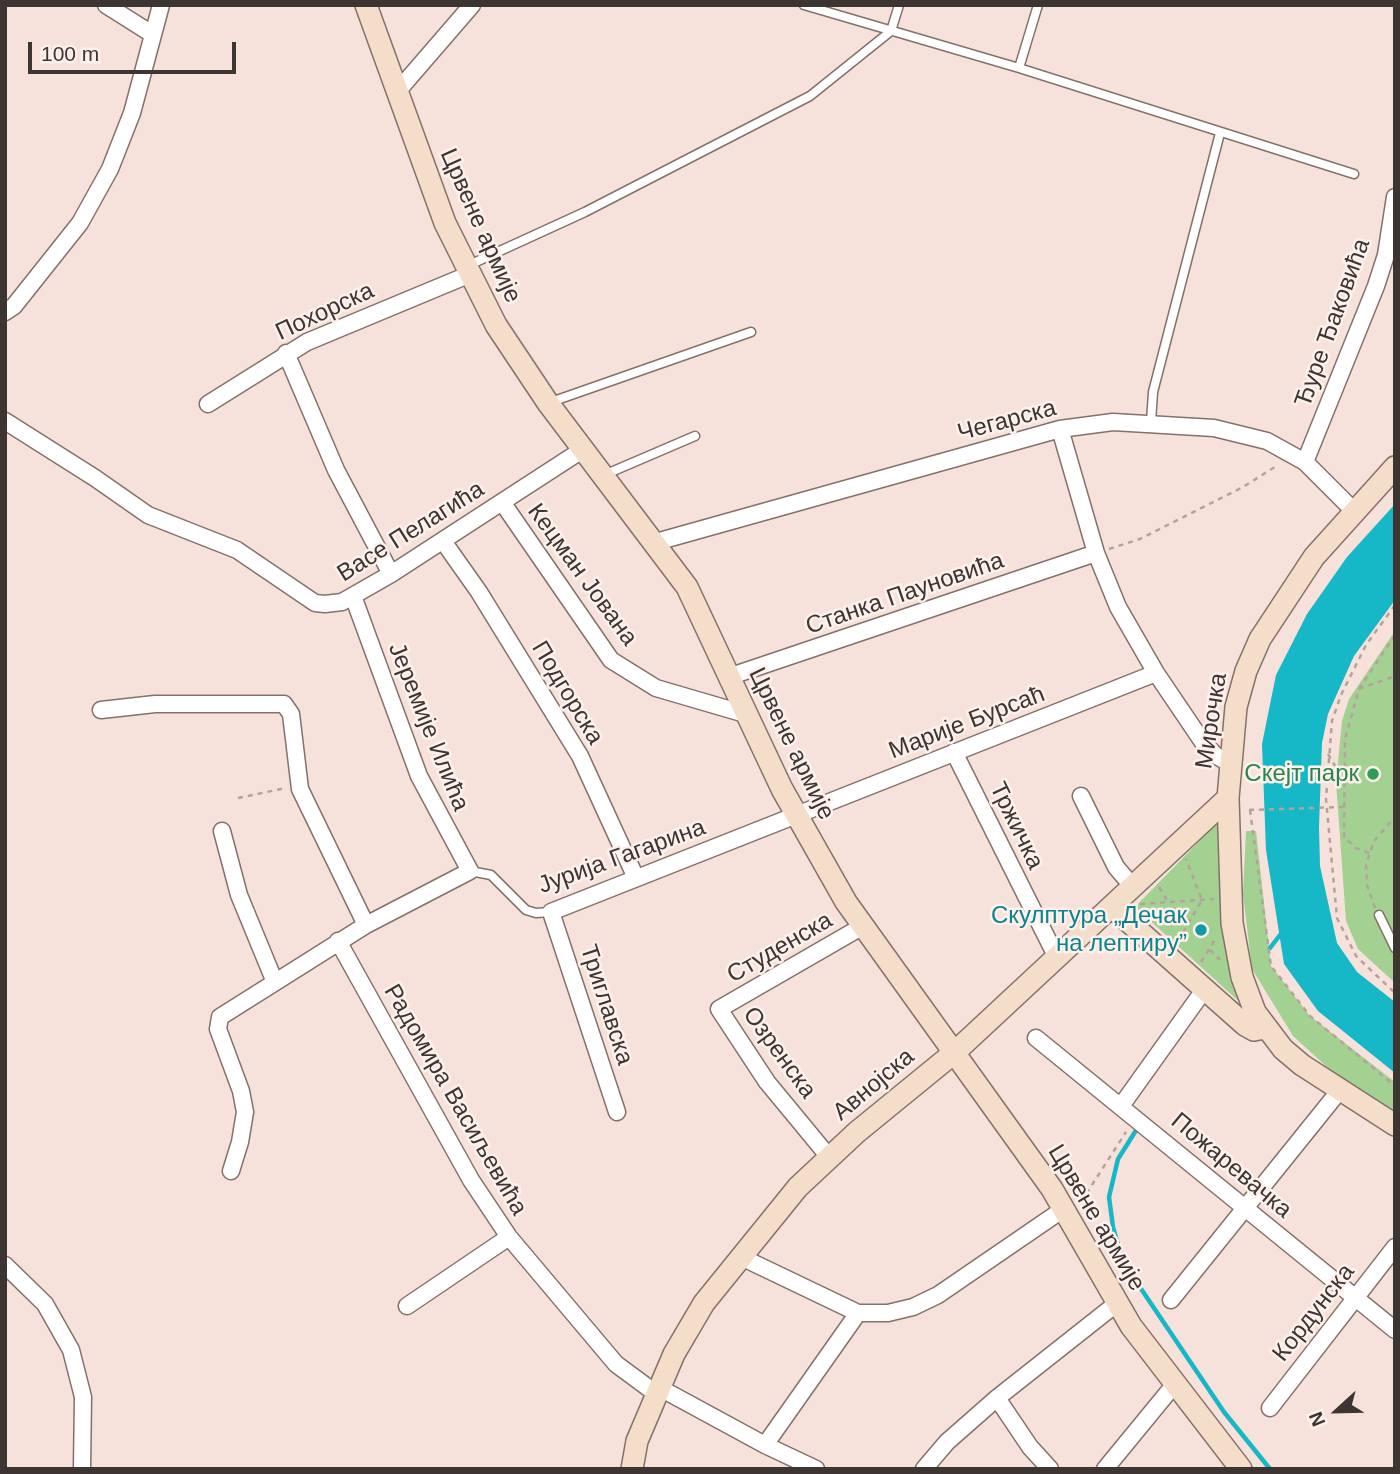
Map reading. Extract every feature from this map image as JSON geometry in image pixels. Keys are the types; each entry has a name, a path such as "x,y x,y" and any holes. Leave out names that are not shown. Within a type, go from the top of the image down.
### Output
{"street":[{"path":"106,5 152,34"},
{"path":"5,312 14,306 80,223 110,169 132,113 161,5"},
{"name":"Црвене армије","path":"366,5 396,93 466,271 508,345 582,450 656,542 694,598 745,714 796,815 863,926 1067,1212 1116,1304 1174,1385 1241,1469"},
{"path":"396,93 471,5"},
{"name":"Ђуре Ђаковића","path":"1298,458 1376,286 1385,255 1395,197"},
{"name":"Похорска","path":"208,404 286,354 466,271"},
{"path":"286,354 336,470 391,574"},
{"name":"Васе Пелагића","path":"5,421 148,515 237,550 314,603 335,604 353,596 582,450"},
{"name":"Чегарска","path":"656,542 1060,429 1114,422 1151,422 1244,434 1298,458 1353,510"},
{"path":"1060,429 1096,553 1118,607 1156,673 1202,741 1215,755 1229,763"},
{"name":"Мирочка","path":"1265,1028 1248,996 1238,961 1230,890 1229,763 1236,707 1246,671 1260,639 1293,584 1353,510 1395,467"},
{"name":"Кецман Јована","path":"502,502 611,660 656,688 745,714"},
{"name":"Подгорска","path":"443,541 480,592 580,756 636,878"},
{"name":"Станка Пауновића","path":"728,677 1096,553"},
{"name":"Јеремије Илића","path":"353,596 419,776 470,870"},
{"name":"Марије Бурсаћ","path":"796,815 1156,673"},
{"path":"101,710 155,704 284,704 291,714 300,789 366,925"},
{"name":"Тржичка","path":"954,752 1057,958"},
{"path":"1081,796 1116,867 1135,896"},
{"name":"Авнојска","path":"632,1469 637,1441 674,1354 704,1303 798,1187 829,1157 955,1052 1112,907 1135,896 1228,799"},
{"name":"Јурија Гагарина","path":"551,912 796,815"},
{"path":"222,831 239,895 274,980"},
{"path":"231,1171 245,1112 241,1091 218,1029 220,1017 338,941 470,870"},
{"path":"1112,907 1250,1028 1265,1028 1303,1065 1395,1125"},
{"name":"Триглавска","path":"551,912 617,1112"},
{"name":"Студенска","path":"719,1009 863,926"},
{"name":"Радомира Васиљевића","path":"338,941 471,1180 509,1237 616,1364 659,1391 816,1469"},
{"path":"1121,1106 1197,984"},
{"name":"Озренска","path":"719,1009 767,1082 829,1157"},
{"name":"Пожаревачка","path":"1036,1038 1395,1330"},
{"path":"1171,1300 1247,1209 1340,1090"},
{"path":"741,1257 858,1313 888,1313 914,1307 938,1295 1067,1212"},
{"path":"407,1306 509,1237"},
{"name":"Кордунска","path":"1270,1408 1353,1297 1395,1247"},
{"path":"5,1265 45,1304 71,1350 83,1397 82,1469"},
{"path":"924,1469 947,1442 996,1398 1116,1304"},
{"path":"765,1445 858,1313"},
{"path":"1105,1469 1174,1385"},
{"path":"996,1398 1030,1447 1050,1469"}],"lane":[{"path":"804,5 1019,68 1354,174"},
{"path":"466,271 810,96 891,31 899,5"},
{"path":"1019,68 1038,5"},
{"path":"1151,422 1153,392 1220,133"},
{"path":"548,403 751,332"},
{"path":"603,476 695,436"},
{"name":"Јурија Гагарина","path":"470,870 491,875 526,910 537,914 551,912"},
{"path":"1379,915 1395,948"}],"path":[{"path":"1096,553 1140,539 1298,458"},
{"path":"1395,605 1366,645 1341,695 1332,721 1326,817 1337,918 1356,956 1395,993"},
{"path":"1369,853 1356,848 1344,837 1345,739 1359,689 1395,635"},
{"path":"1359,689 1395,676"},
{"path":"1328,754 1344,781"},
{"path":"238,798 290,787 300,789"},
{"path":"1343,807 1250,810 1271,966 1310,1016 1395,1086"},
{"path":"1379,915 1367,885 1369,853 1381,830 1395,817"},
{"path":"1184,856 1202,900"},
{"path":"1157,884 1168,902"},
{"path":"1215,889 1216,910"},
{"path":"1135,896 1168,902 1215,899"},
{"path":"1167,957 1202,900"},
{"path":"1197,984 1218,933"},
{"path":"1210,950 1221,961"},
{"path":"1067,1212 1088,1194 1106,1159 1137,1118"}],"green space":[{"path":"1395,631 1395,983 1358,949 1346,921 1336,782 1342,721 1349,699"},
{"path":"1220,820 1244,1006 1135,907"},
{"path":"1246,831 1256,831 1271,966 1310,1016 1395,1082 1395,1112 1338,1077 1293,1036 1252,969 1243,894"}],"water":[{"path":"1395,504 1395,600 1354,656 1328,714 1322,743 1319,827 1320,866 1337,943 1357,972 1395,1002 1395,1073 1318,1011 1284,964 1266,850 1262,744 1276,675 1307,614 1347,557"}],"waterway":[{"path":"1270,948 1280,935"},
{"path":"1135,1132 1118,1159 1109,1197 1113,1227 1123,1262 1224,1412 1270,1469"}],"place":[{"name":"Скејт парк","path":"1373,774"},
{"name":"Скулптура „Дечак на лептиру”","path":"1201,930"}]}
